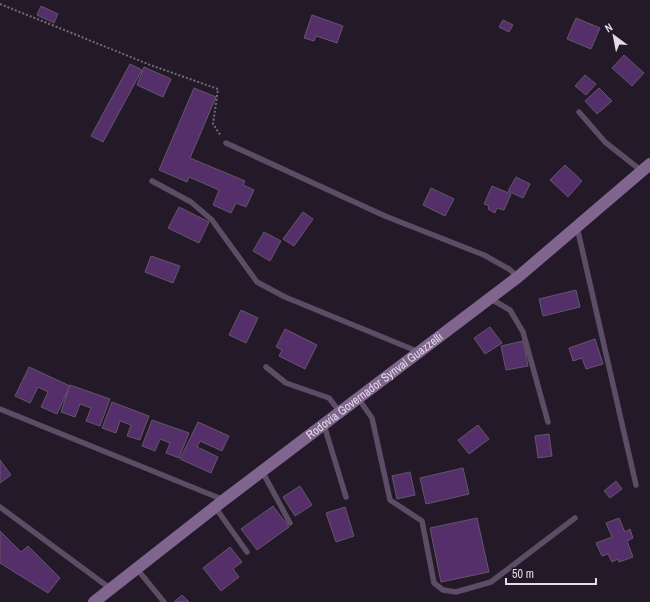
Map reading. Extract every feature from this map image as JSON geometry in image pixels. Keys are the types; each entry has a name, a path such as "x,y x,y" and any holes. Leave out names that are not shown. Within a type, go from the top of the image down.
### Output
{"main road":[{"name":"Rodovia Governador Synval Guazzelli","path":"94,602 219,503 518,277 646,168"}],"lane":[{"path":"579,112 605,142 646,168"},
{"path":"226,143 385,216 484,256 509,269 518,277"},
{"path":"152,181 191,202 212,220 257,282 285,297 420,352"},
{"path":"578,227 636,485"},
{"path":"490,298 510,310 523,332 548,422"},
{"path":"266,367 286,383 329,398 340,412"},
{"path":"358,398 372,418 390,500 422,521 434,583 443,590 456,592 491,582 575,518"},
{"path":"0,409 219,503 247,552"},
{"path":"324,424 346,497"},
{"path":"262,471 290,523"},
{"path":"0,507 111,590"},
{"path":"137,569 164,602"}],"path":[{"path":"0,4 153,66 218,88 213,124 226,143"}],"building":[{"path":"41,6 58,14 54,23 37,15"},
{"path":"312,15 343,26 337,43 316,36 314,41 304,38"},
{"path":"576,18 600,28 591,49 567,39"},
{"path":"503,20 513,25 509,32 499,27"},
{"path":"624,55 644,73 632,86 612,68"},
{"path":"130,64 142,70 103,142 91,136"},
{"path":"144,67 171,79 163,97 137,85"},
{"path":"585,75 596,84 586,95 575,86"},
{"path":"194,88 216,97 190,158 245,181 243,185 254,190 246,207 236,203 231,213 213,205 219,190 189,177 187,182 159,170"},
{"path":"599,88 612,101 597,114 585,101"},
{"path":"565,165 582,181 568,197 550,180"},
{"path":"516,177 530,184 523,198 508,191"},
{"path":"492,186 511,194 504,210 497,208 495,213 488,209 489,206 484,204"},
{"path":"431,188 454,199 445,216 423,205"},
{"path":"179,207 209,222 199,243 168,228"},
{"path":"303,212 313,219 294,246 283,239"},
{"path":"264,232 281,241 270,261 253,251"},
{"path":"151,256 180,266 173,283 145,272"},
{"path":"576,290 580,307 543,316 539,299"},
{"path":"241,310 258,318 246,343 229,335"},
{"path":"490,327 502,343 485,354 474,338"},
{"path":"285,329 317,345 305,369 279,356 282,350 276,347"},
{"path":"595,339 603,364 586,369 582,358 573,361 569,348"},
{"path":"523,341 528,366 506,370 501,346"},
{"path":"29,367 70,386 57,414 41,407 48,392 38,387 30,403 15,396"},
{"path":"70,385 110,399 100,426 86,421 91,408 80,404 75,417 61,412"},
{"path":"112,402 149,416 140,440 127,436 131,425 120,421 116,433 102,428"},
{"path":"152,420 189,433 179,458 166,453 170,443 160,439 155,451 142,446"},
{"path":"198,422 229,436 222,451 200,441 197,447 218,457 211,473 180,459"},
{"path":"478,425 489,439 469,454 458,440"},
{"path":"549,434 552,456 538,458 535,436"},
{"path":"0,460 11,475 0,483"},
{"path":"463,468 469,494 426,504 420,478"},
{"path":"410,472 415,495 397,499 392,476"},
{"path":"616,481 622,489 610,498 604,491"},
{"path":"300,486 312,505 295,516 283,497"},
{"path":"273,506 289,527 257,550 241,529"},
{"path":"345,507 354,536 336,542 326,513"},
{"path":"477,518 489,572 441,582 430,528"},
{"path":"619,518 625,532 630,529 633,538 627,541 633,557 619,562 618,559 612,562 608,554 602,556 596,543 612,537 606,523"},
{"path":"0,531 21,552 28,546 60,578 48,593 0,563"},
{"path":"230,547 242,562 233,569 239,577 221,591 203,568"},
{"path":"182,595 189,602 174,602"}]}
